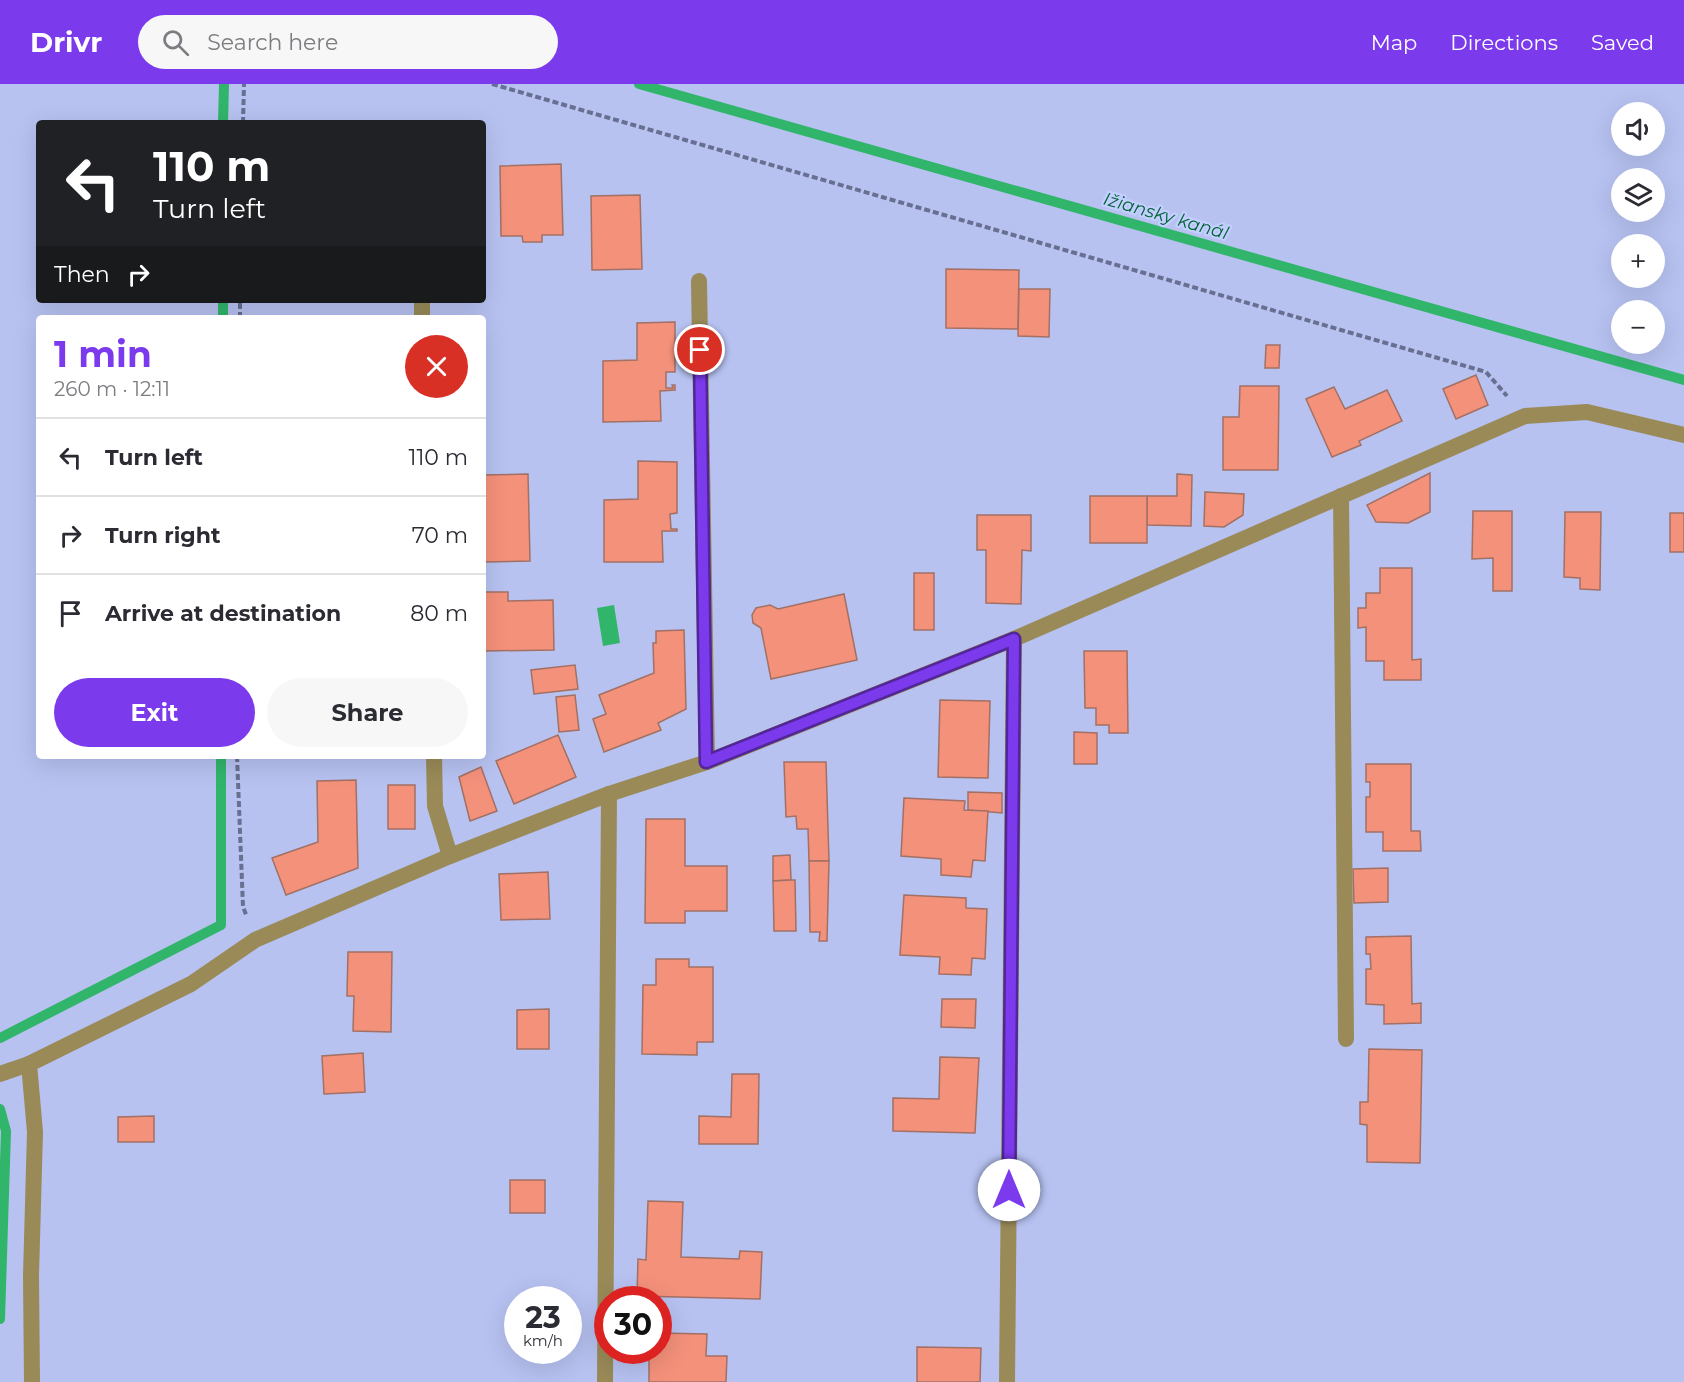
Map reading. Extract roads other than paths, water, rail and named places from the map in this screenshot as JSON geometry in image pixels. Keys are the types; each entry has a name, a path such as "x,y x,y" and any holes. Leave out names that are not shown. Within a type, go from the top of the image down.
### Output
{"street":[{"path":"699,281 706,762"},
{"path":"0,1074 29,1064 191,984 255,940 450,856 609,795 706,762 1014,639 1525,416 1587,411 1684,435"},
{"path":"1341,496 1346,1038"},
{"path":"1007,1382 1014,639"},
{"path":"434,759 435,806 450,856"},
{"path":"606,1382 609,795"},
{"path":"29,1064 35,1132 31,1276 32,1382"}],"waterway":[{"path":"223,120 224,84"},
{"name":"Ižiansky kanál","path":"639,84 1684,380"},
{"path":"223,303 223,315"},
{"path":"0,1038 221,925 221,759"},
{"path":"0,1109 6,1131 0,1319"}]}
